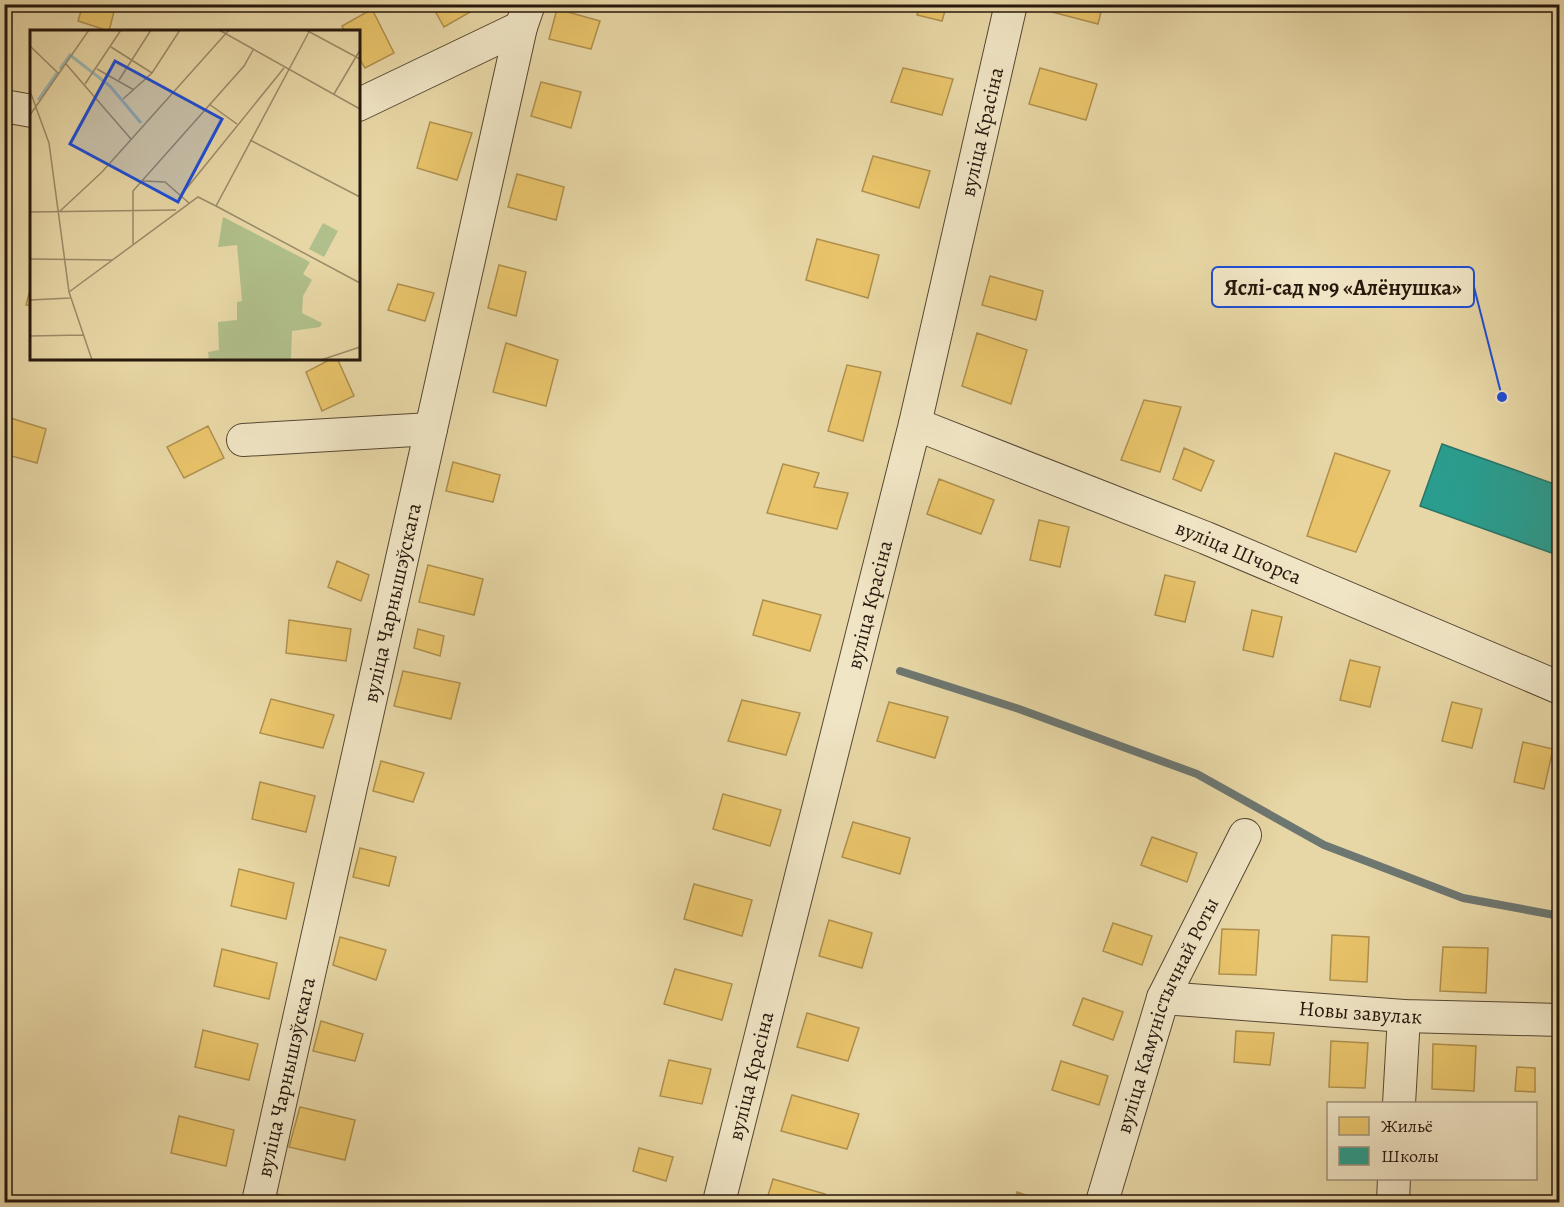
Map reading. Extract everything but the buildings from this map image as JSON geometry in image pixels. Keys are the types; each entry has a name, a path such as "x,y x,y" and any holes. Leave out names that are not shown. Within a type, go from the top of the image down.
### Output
{"street":[{"name":"вуліца Красіна","path":"719,1203 915,424 1011,4"},
{"path":"360,104 525,16"},
{"name":"вуліца Чарнышэўскага","path":"258,1203 525,16"},
{"path":"4,106 30,111"},
{"name":"вуліца Шчорса","path":"915,424 1206,538 1560,688"},
{"path":"243,440 431,429"},
{"name":"вуліца Камуністычнай Роты","path":"1102,1203 1163,998 1245,835"},
{"name":"Новы завулак","path":"1163,998 1404,1016 1560,1020"},
{"path":"1399,1102 1404,1016"},
{"path":"1393,1203 1394,1180"}],"waterway":[{"path":"900,671 1019,709 1197,774 1324,845 1463,898 1560,916"}],"place":[{"name":"Яслі-сад №9 «Алёнушка»","path":"1502,397"}]}
